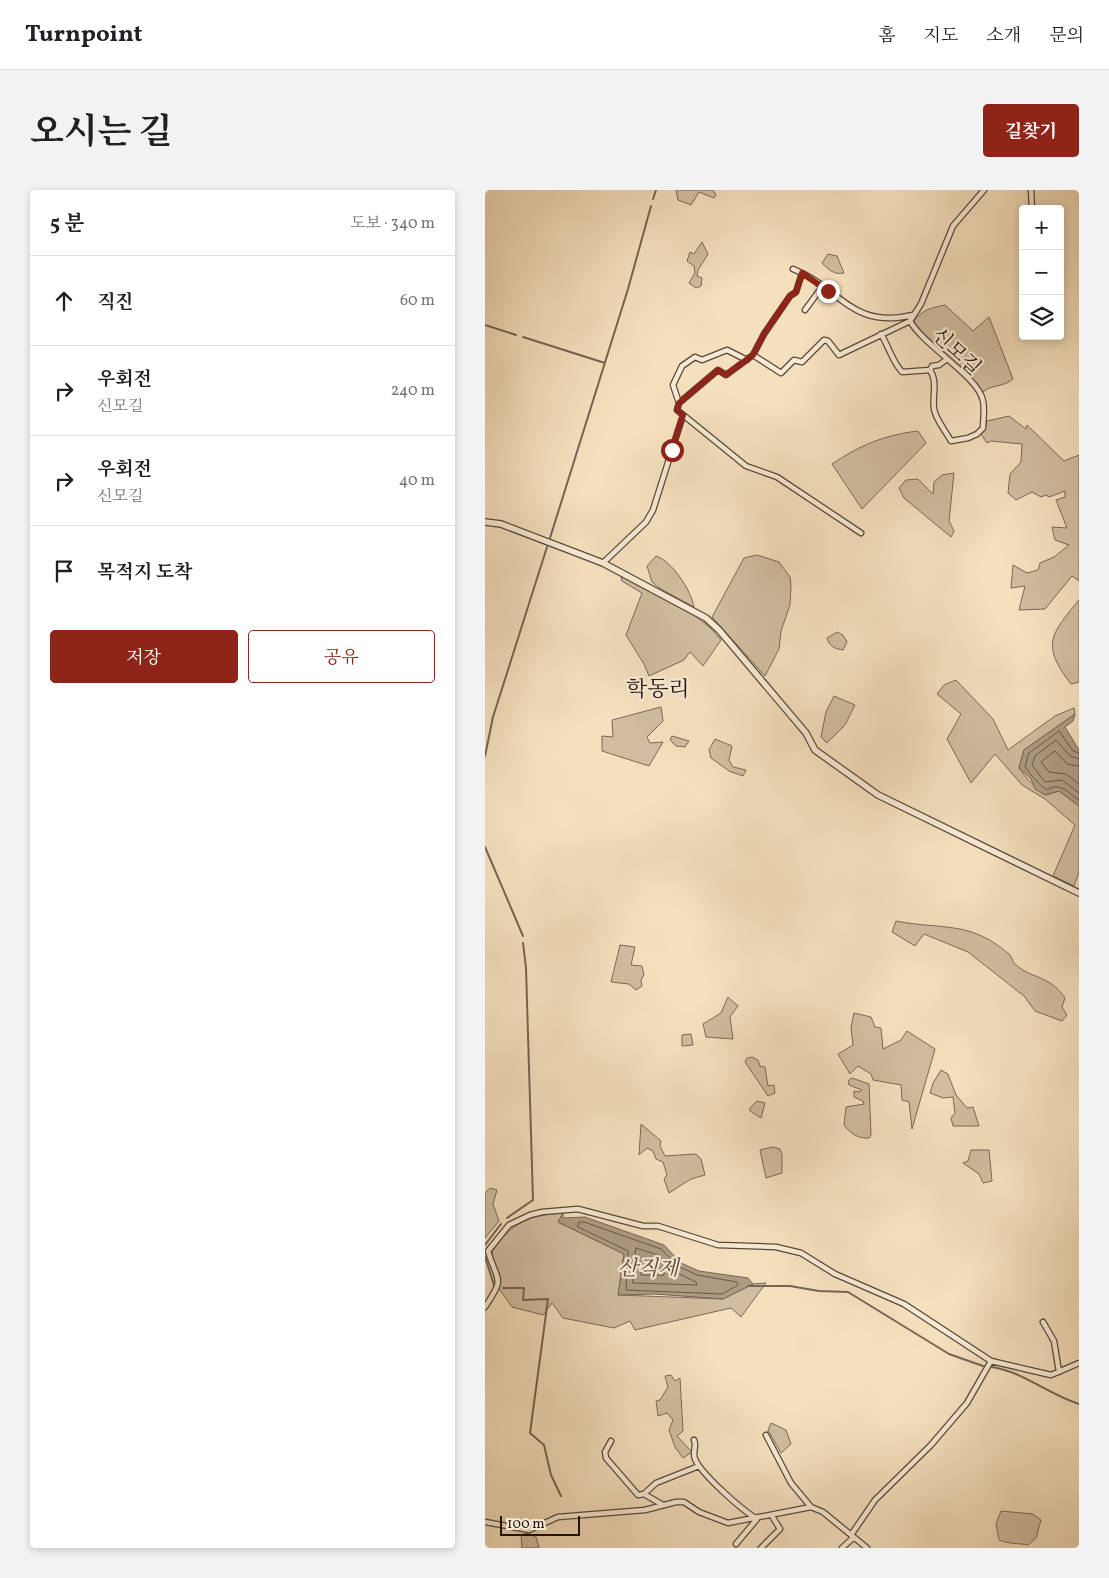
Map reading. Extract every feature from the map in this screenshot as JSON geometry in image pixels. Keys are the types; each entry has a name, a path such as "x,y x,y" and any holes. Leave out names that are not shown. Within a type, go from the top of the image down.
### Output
{"street":[{"name":"신모길","path":"753,355 781,372 794,360 802,362 824,340 828,341 839,354 910,321 921,304 953,226 984,190"},
{"path":"1031,190 1032,205"},
{"name":"신모길","path":"793,269 802,273 853,310 887,318 913,315"},
{"path":"802,273 796,292 790,296 764,334 753,355 726,375 718,370 679,403 677,410 746,466 777,477 861,533"},
{"path":"805,310 822,287"},
{"name":"신모길","path":"881,334 889,346 893,362 903,372 930,370 934,376 934,408 936,418 946,430 951,440 968,438 977,434 983,428 983,400 960,370 917,333 910,321"},
{"path":"679,403 673,385 682,366 695,357 702,360 727,350 747,360"},
{"path":"930,370 932,366 939,365 947,359"},
{"path":"603,563 646,522 653,510 683,415"},
{"path":"485,522 501,524 603,563 706,618 719,630 806,733 815,750 878,794 1079,893"},
{"path":"485,1307 497,1290 499,1280 488,1251 509,1225 542,1212 578,1209 643,1226 658,1226 718,1245 776,1246 801,1253 835,1274 904,1304 991,1361 1051,1375 1079,1364"},
{"path":"1043,1322 1054,1341 1059,1372"},
{"path":"842,1548 875,1500 931,1444 967,1402 991,1361"},
{"path":"766,1435 791,1483 811,1507 823,1512 866,1548"},
{"path":"694,1440 694,1456 699,1466 739,1508 757,1519"},
{"path":"611,1441 605,1452 606,1458 638,1495 644,1494 656,1482 699,1466"},
{"path":"644,1494 663,1504"},
{"path":"485,1522 529,1530 557,1517 645,1510 663,1504 684,1502 699,1512 728,1523 757,1519 811,1507"},
{"path":"761,1548 780,1529 772,1516"},
{"path":"736,1544 757,1519"}],"shaded area":[{"path":"676,190 713,190 716,195 714,198 699,192 691,205 678,200"},
{"path":"702,242 708,254 698,270 697,276 702,278 701,286 696,288 689,283 695,273 694,266 687,261 690,252 694,254"},
{"path":"828,254 837,256 844,273 832,271 822,263"},
{"path":"945,305 973,331 989,317 1013,379 983,392 944,352 920,331 914,321 917,317 928,310"},
{"path":"1009,416 1026,429 1027,425 1064,461 1079,455 1079,581 1072,576 1045,609 1019,610 1025,586 1011,588 1013,565 1027,573 1038,570 1040,563 1054,557 1069,545 1055,540 1052,527 1067,528 1056,500 1065,497 1065,491 1049,497 1046,495 1041,497 1032,492 1016,500 1008,493 1010,474 1021,462 1022,444 991,441 987,443 980,433 984,431 987,421"},
{"path":"918,431 926,443 862,509 832,464 853,451 873,442 895,435"},
{"path":"954,473 949,521 954,531 951,537 904,498 899,488 906,480 918,479 933,494 934,482 942,475"},
{"path":"757,555 779,562 790,577 791,586 790,605 781,631 779,649 765,676 712,617 744,558"},
{"path":"656,556 668,564 680,577 694,607 659,588 652,582 647,566"},
{"path":"621,577 629,577 678,605 712,630 721,640 703,666 690,652 684,660 649,676 644,664 626,635 642,593 622,581"},
{"path":"1079,600 1079,682 1071,684 1056,659 1053,650 1053,640 1061,622"},
{"path":"837,632 843,635 847,642 843,650 833,647 827,638"},
{"path":"956,680 993,719 1008,750 1055,716 1074,708 1075,714 1024,750 1019,768 1031,783 1046,795 1059,791 1079,806 1079,872 1074,886 1053,876 1075,825 1045,799 1022,785 995,754 971,783 947,739 961,714 937,694 944,685"},
{"path":"834,696 855,705 845,725 827,743 821,737 826,712"},
{"path":"661,707 663,721 647,737 650,743 663,742 649,766 602,751 602,736 613,737 612,720"},
{"path":"672,736 689,741 685,747 676,746 670,740"},
{"path":"715,739 732,746 729,760 733,767 746,770 743,776 729,771 711,758 709,750"},
{"path":"896,921 955,928 968,931 995,943 1009,954 1014,963 1021,969 1047,981 1059,991 1065,998 1062,1007 1067,1015 1062,1021 1035,1011 1024,996 968,952 924,934 915,946 892,932"},
{"path":"620,945 635,947 631,965 642,966 644,975 641,980 642,986 636,990 629,984 611,982"},
{"path":"728,997 738,1006 730,1017 733,1039 706,1037 703,1024 721,1013"},
{"path":"854,1013 871,1017 875,1027 881,1028 883,1049 901,1040 907,1031 935,1049 912,1129 909,1102 902,1100 901,1085 873,1080 871,1074 858,1066 850,1074 838,1054 853,1045 851,1028"},
{"path":"691,1034 693,1045 682,1046 682,1035"},
{"path":"752,1057 758,1060 760,1066 765,1067 768,1086 774,1085 775,1093 768,1096 745,1062 747,1058"},
{"path":"941,1070 948,1074 956,1095 967,1108 973,1107 979,1126 953,1126 951,1118 955,1113 953,1097 943,1098 930,1093 933,1083"},
{"path":"852,1078 869,1084 871,1135 869,1138 861,1138 855,1135 844,1125 846,1107 864,1104 863,1101 854,1097 854,1091 860,1092 862,1090 849,1085 848,1081"},
{"path":"757,1101 765,1103 761,1118 750,1111 750,1108"},
{"path":"641,1124 661,1141 660,1146 665,1156 696,1154 701,1159 705,1175 691,1179 669,1193 664,1179 667,1175 663,1162 656,1159 653,1151 647,1148 639,1155"},
{"path":"773,1147 780,1149 782,1154 782,1173 766,1178 760,1150"},
{"path":"971,1150 989,1150 992,1181 983,1183 979,1174 963,1163 968,1161"},
{"path":"490,1188 497,1190 493,1204 499,1221 485,1238 485,1193"},
{"path":"563,1213 558,1222 624,1254 618,1295 723,1299 753,1284 766,1283 741,1317 731,1308 635,1330 630,1321 614,1328 563,1318 552,1303 543,1315 512,1307 500,1290 492,1252 506,1234 521,1222 540,1216"},
{"path":"671,1375 675,1381 680,1378 683,1431 677,1436 692,1452 683,1458 675,1447 669,1430 673,1420 667,1413 658,1416 656,1401 660,1400 668,1387 665,1376"},
{"path":"771,1423 786,1430 791,1444 781,1453 768,1430"},
{"path":"1001,1511 1033,1514 1041,1520 1036,1538 1028,1545 999,1540 996,1524"},
{"path":"528,1533 536,1537 539,1548 522,1548 521,1535"}],"water":[{"path":"1075,714 1073,721 1065,727 1079,750 1079,806 1059,791 1045,795 1035,789 1031,779 1019,768 1024,750"},
{"name":"산직제","path":"563,1213 563,1218 585,1217 664,1245 681,1263 699,1271 748,1278 753,1284 723,1299 654,1294 618,1295 624,1254 558,1222"}],"waterway":[{"path":"653,199 656,190"},
{"path":"550,538 628,289 651,206"},
{"path":"485,325 516,335"},
{"path":"523,337 605,363"},
{"path":"485,756 493,717 547,547"},
{"path":"485,847 523,936"},
{"path":"507,1218 533,1200 526,968 523,943"},
{"path":"485,1245 501,1224"},
{"path":"485,1257 494,1285"},
{"path":"748,1286 790,1286 819,1291 848,1292 949,1354 983,1366"},
{"path":"503,1288 524,1288 523,1300 548,1299 530,1433 544,1445 551,1475 561,1496"},
{"path":"992,1367 1015,1374 1079,1404"}],"district":[{"name":"학동리","path":"658,688"}],"route":[{"path":"672,450 683,415 677,410 679,403 701,382 718,370 726,375 753,355 764,334 790,296 796,292 802,273 828,291"}]}
